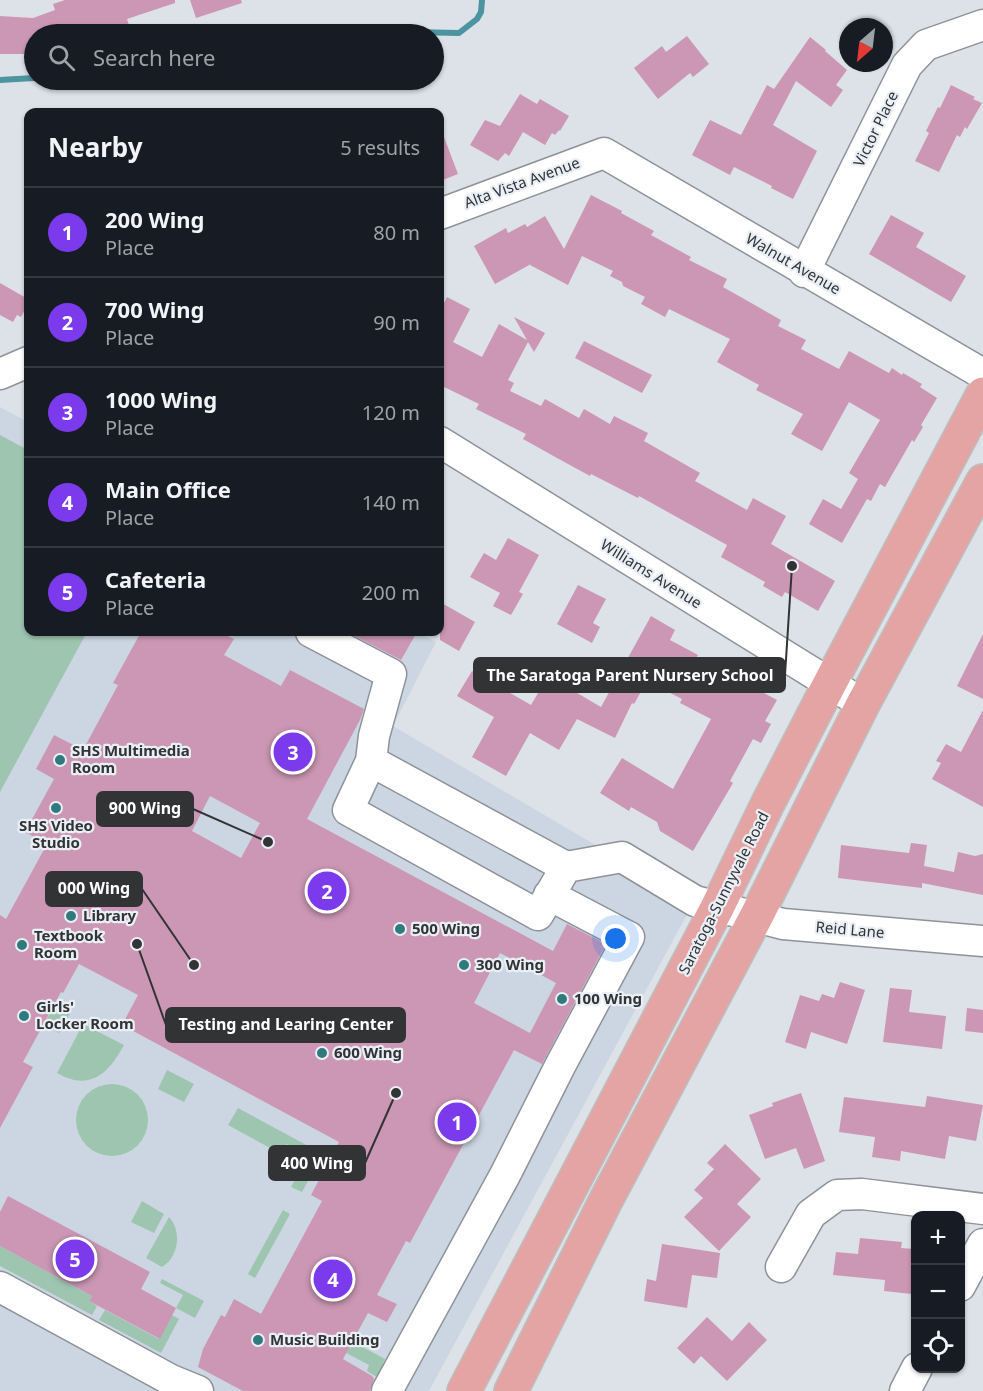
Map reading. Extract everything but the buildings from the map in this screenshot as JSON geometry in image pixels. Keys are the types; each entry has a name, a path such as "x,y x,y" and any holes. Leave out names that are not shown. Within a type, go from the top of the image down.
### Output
{"main road":[{"name":"Saratoga-Sunnyvale Road","path":"464,1391 718,906 830,683 983,394"},
{"path":"511,1391 606,1200 756,917 863,704 983,481"}],"street":[{"name":"Victor Place","path":"804,272 907,65 926,45 983,25"},
{"name":"Walnut Avenue","path":"604,153 804,272 983,374"},
{"name":"Alta Vista Avenue","path":"444,213 604,153"},
{"path":"0,374 24,364"},
{"name":"Williams Avenue","path":"444,444 863,704"},
{"path":"319,636 391,674 374,736 371,761 348,810 538,915 566,867 371,761"},
{"name":"Reid Lane","path":"566,867 622,858 688,898 783,924 983,941"},
{"path":"387,1391 505,1175 629,937 549,895"},
{"path":"781,1267 811,1214 837,1195 862,1194 983,1209"},
{"path":"965,1277 983,1244"},
{"path":"0,1287 178,1387"},
{"path":"905,1391 914,1373"}],"shaded area":[{"path":"0,407 24,420 24,636 425,636 436,642 393,726 592,843 697,896 429,1391 0,1391"}],"green space":[{"path":"0,435 24,448 24,636 85,636 0,792"},
{"path":"0,976 70,1013 59,1033 44,1025 53,1007"},
{"path":"83,1024 124,1045 105,1071 97,1077 79,1081 57,1073"},
{"path":"167,1070 194,1084 184,1102 158,1089"},
{"path":"112,1084 132,1090 142,1100 148,1120 142,1140 132,1150 112,1156 92,1150 82,1140 76,1120 82,1100 92,1090"},
{"path":"238,1108 323,1154 302,1192 291,1187 308,1156 287,1144 281,1154 228,1125"},
{"path":"142,1201 164,1214 154,1233 131,1222"},
{"path":"283,1210 290,1214 255,1278 248,1274"},
{"path":"169,1217 176,1229 177,1244 172,1257 162,1267 146,1258"},
{"path":"0,1246 92,1296 89,1301 97,1306 92,1315 0,1266"},
{"path":"162,1279 204,1301 195,1318 176,1308 183,1295 160,1283"},
{"path":"273,1299 385,1359 383,1363 386,1376 383,1381 367,1371 369,1365 301,1329"},
{"path":"105,1310 159,1339 172,1315 179,1319 161,1353 99,1320"}],"waterway":[{"path":"444,33 459,33 477,19 481,12 482,0"},
{"path":"0,80 24,79"}],"place":[{"name":"The Saratoga Parent Nursery School","path":"792,566"},
{"name":"1000 Wing","path":"293,752"},
{"name":"SHS Multimedia Room","path":"60,760"},
{"name":"SHS Video Studio","path":"56,808"},
{"name":"900 Wing","path":"268,842"},
{"name":"700 Wing","path":"327,891"},
{"name":"Library","path":"71,916"},
{"name":"500 Wing","path":"400,929"},
{"name":"Testing and Learing Center","path":"137,944"},
{"name":"Textbook Room","path":"22,945"},
{"name":"000 Wing","path":"194,965"},
{"name":"300 Wing","path":"464,965"},
{"name":"100 Wing","path":"562,999"},
{"name":"Girls' Locker Room","path":"24,1016"},
{"name":"600 Wing","path":"322,1053"},
{"name":"400 Wing","path":"396,1093"},
{"name":"200 Wing","path":"457,1122"},
{"name":"Cafeteria","path":"75,1259"},
{"name":"Main Office","path":"333,1279"},
{"name":"Music Building","path":"258,1340"}]}
